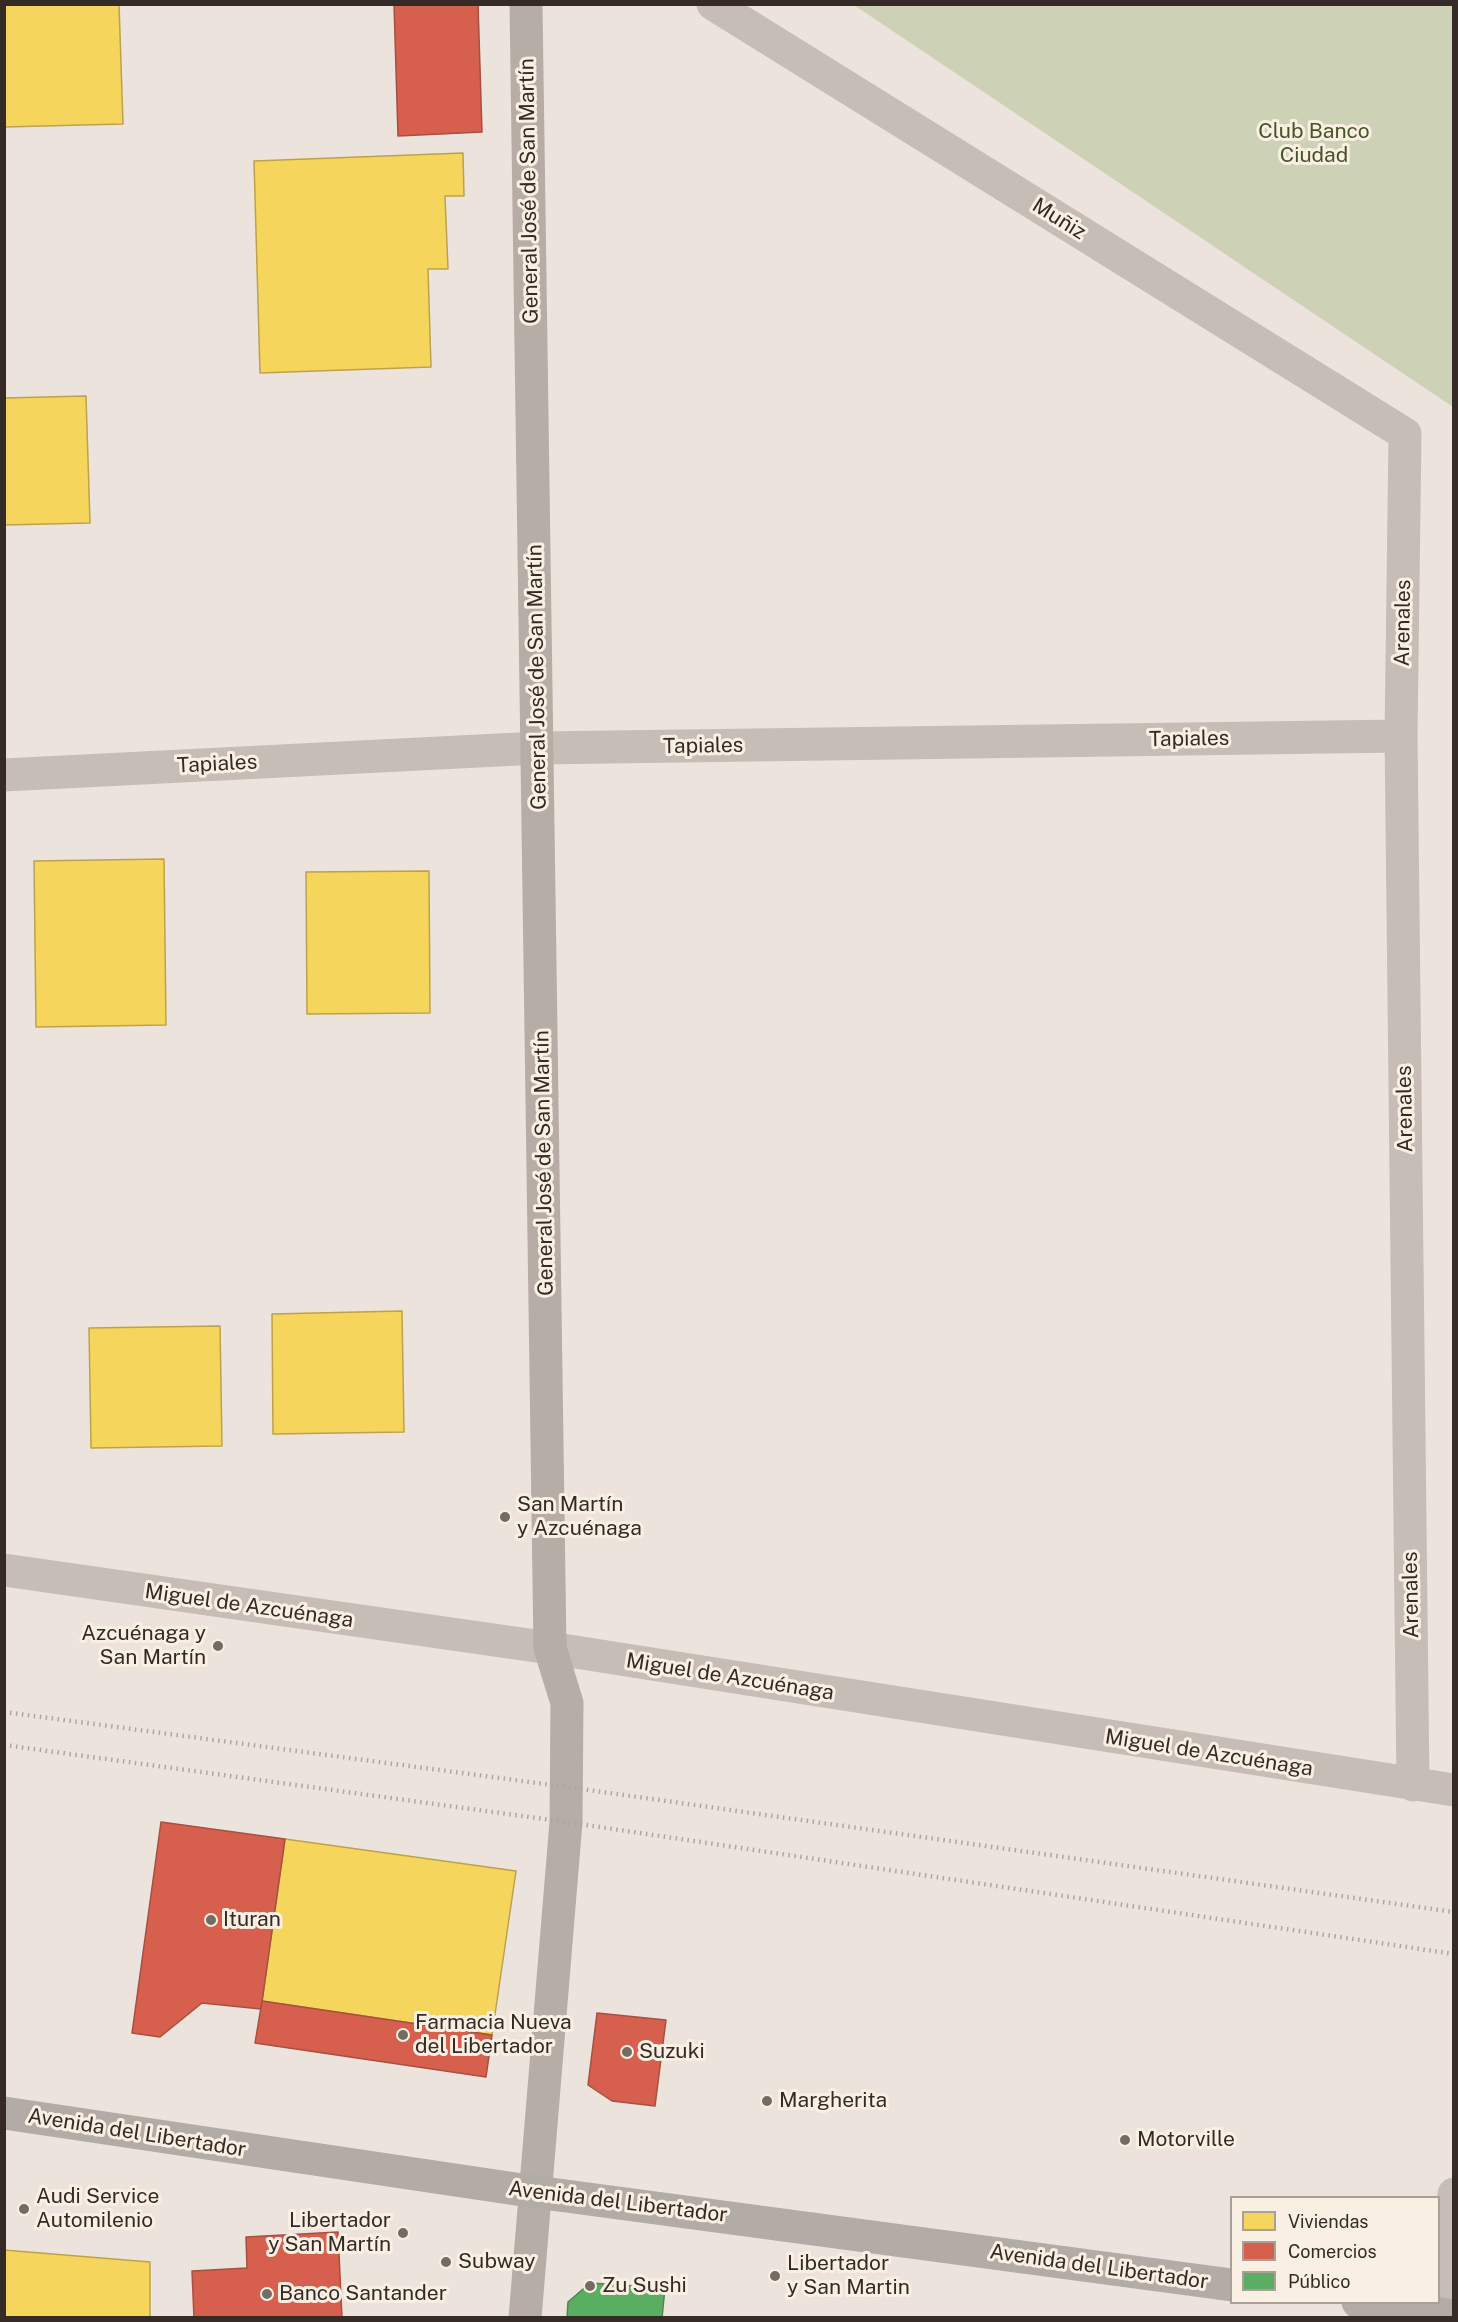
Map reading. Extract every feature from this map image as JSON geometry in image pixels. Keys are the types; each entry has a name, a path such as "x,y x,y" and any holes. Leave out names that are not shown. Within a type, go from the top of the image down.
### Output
{"main road":[{"name":"Avenida del Libertador","path":"4,2113 536,2192 1230,2285"},
{"path":"1371,2304 1447,2316"}],"street":[{"name":"General José de San Martín","path":"525,2318 566,1822 567,1703 550,1648 526,4"},
{"name":"Muñiz","path":"713,4 1406,434"},
{"name":"Arenales","path":"1406,434 1401,736 1413,1785"},
{"name":"Tapiales","path":"4,775 538,748 1401,736"},
{"name":"Miguel de Azcuénaga","path":"4,1570 550,1648 1454,1790"},
{"path":"1447,2316 1454,2194"}],"green space":[{"name":"Club Banco Ciudad","path":"854,5 1453,5 1453,407"}],"building: Viviendas":[{"path":"4,4 119,4 123,124 4,127"},
{"path":"463,153 464,196 445,196 448,269 428,269 431,367 260,373 254,161"},
{"path":"86,396 90,523 4,525 4,398"},
{"path":"164,859 166,1025 36,1027 34,861"},
{"path":"429,871 430,1013 307,1014 306,872"},
{"path":"402,1311 404,1432 273,1434 272,1314"},
{"path":"220,1326 222,1446 91,1448 89,1328"},
{"path":"285,1839 516,1871 492,2035 262,2001"},
{"path":"4,2250 150,2262 150,2318 4,2318"}],"building: Comercios":[{"path":"394,4 478,4 482,132 398,136"},
{"name":"Ituran","path":"161,1822 285,1839 261,2009 202,2003 160,2037 132,2033"},
{"path":"262,2001 492,2035 486,2077 255,2043"},
{"name":"Suzuki","path":"597,2013 666,2020 655,2106 612,2101 588,2085"},
{"name":"Banco Santander","path":"338,2232 342,2318 194,2318 192,2271 247,2268 246,2237"}],"building: Público":[{"path":"590,2283 665,2288 662,2318 567,2318 568,2302"}],"railway":[{"path":"4,1712 567,1787 1454,1912"},
{"path":"4,1745 566,1822 1454,1954"}],"place":[{"name":"San Martín y Azcuénaga","path":"505,1517"},
{"name":"Azcuénaga y San Martín","path":"218,1646"},
{"name":"Ituran","path":"211,1920"},
{"name":"Farmacia Nueva del Libertador","path":"403,2035"},
{"name":"Suzuki","path":"627,2052"},
{"name":"Margherita","path":"767,2101"},
{"name":"Motorville","path":"1125,2140"},
{"name":"Audi Service Automilenio","path":"24,2209"},
{"name":"Libertador y San Martín","path":"403,2233"},
{"name":"Subway","path":"446,2262"},
{"name":"Libertador y San Martin","path":"775,2276"},
{"name":"Zu Sushi","path":"590,2286"},
{"name":"Banco Santander","path":"267,2294"}]}
